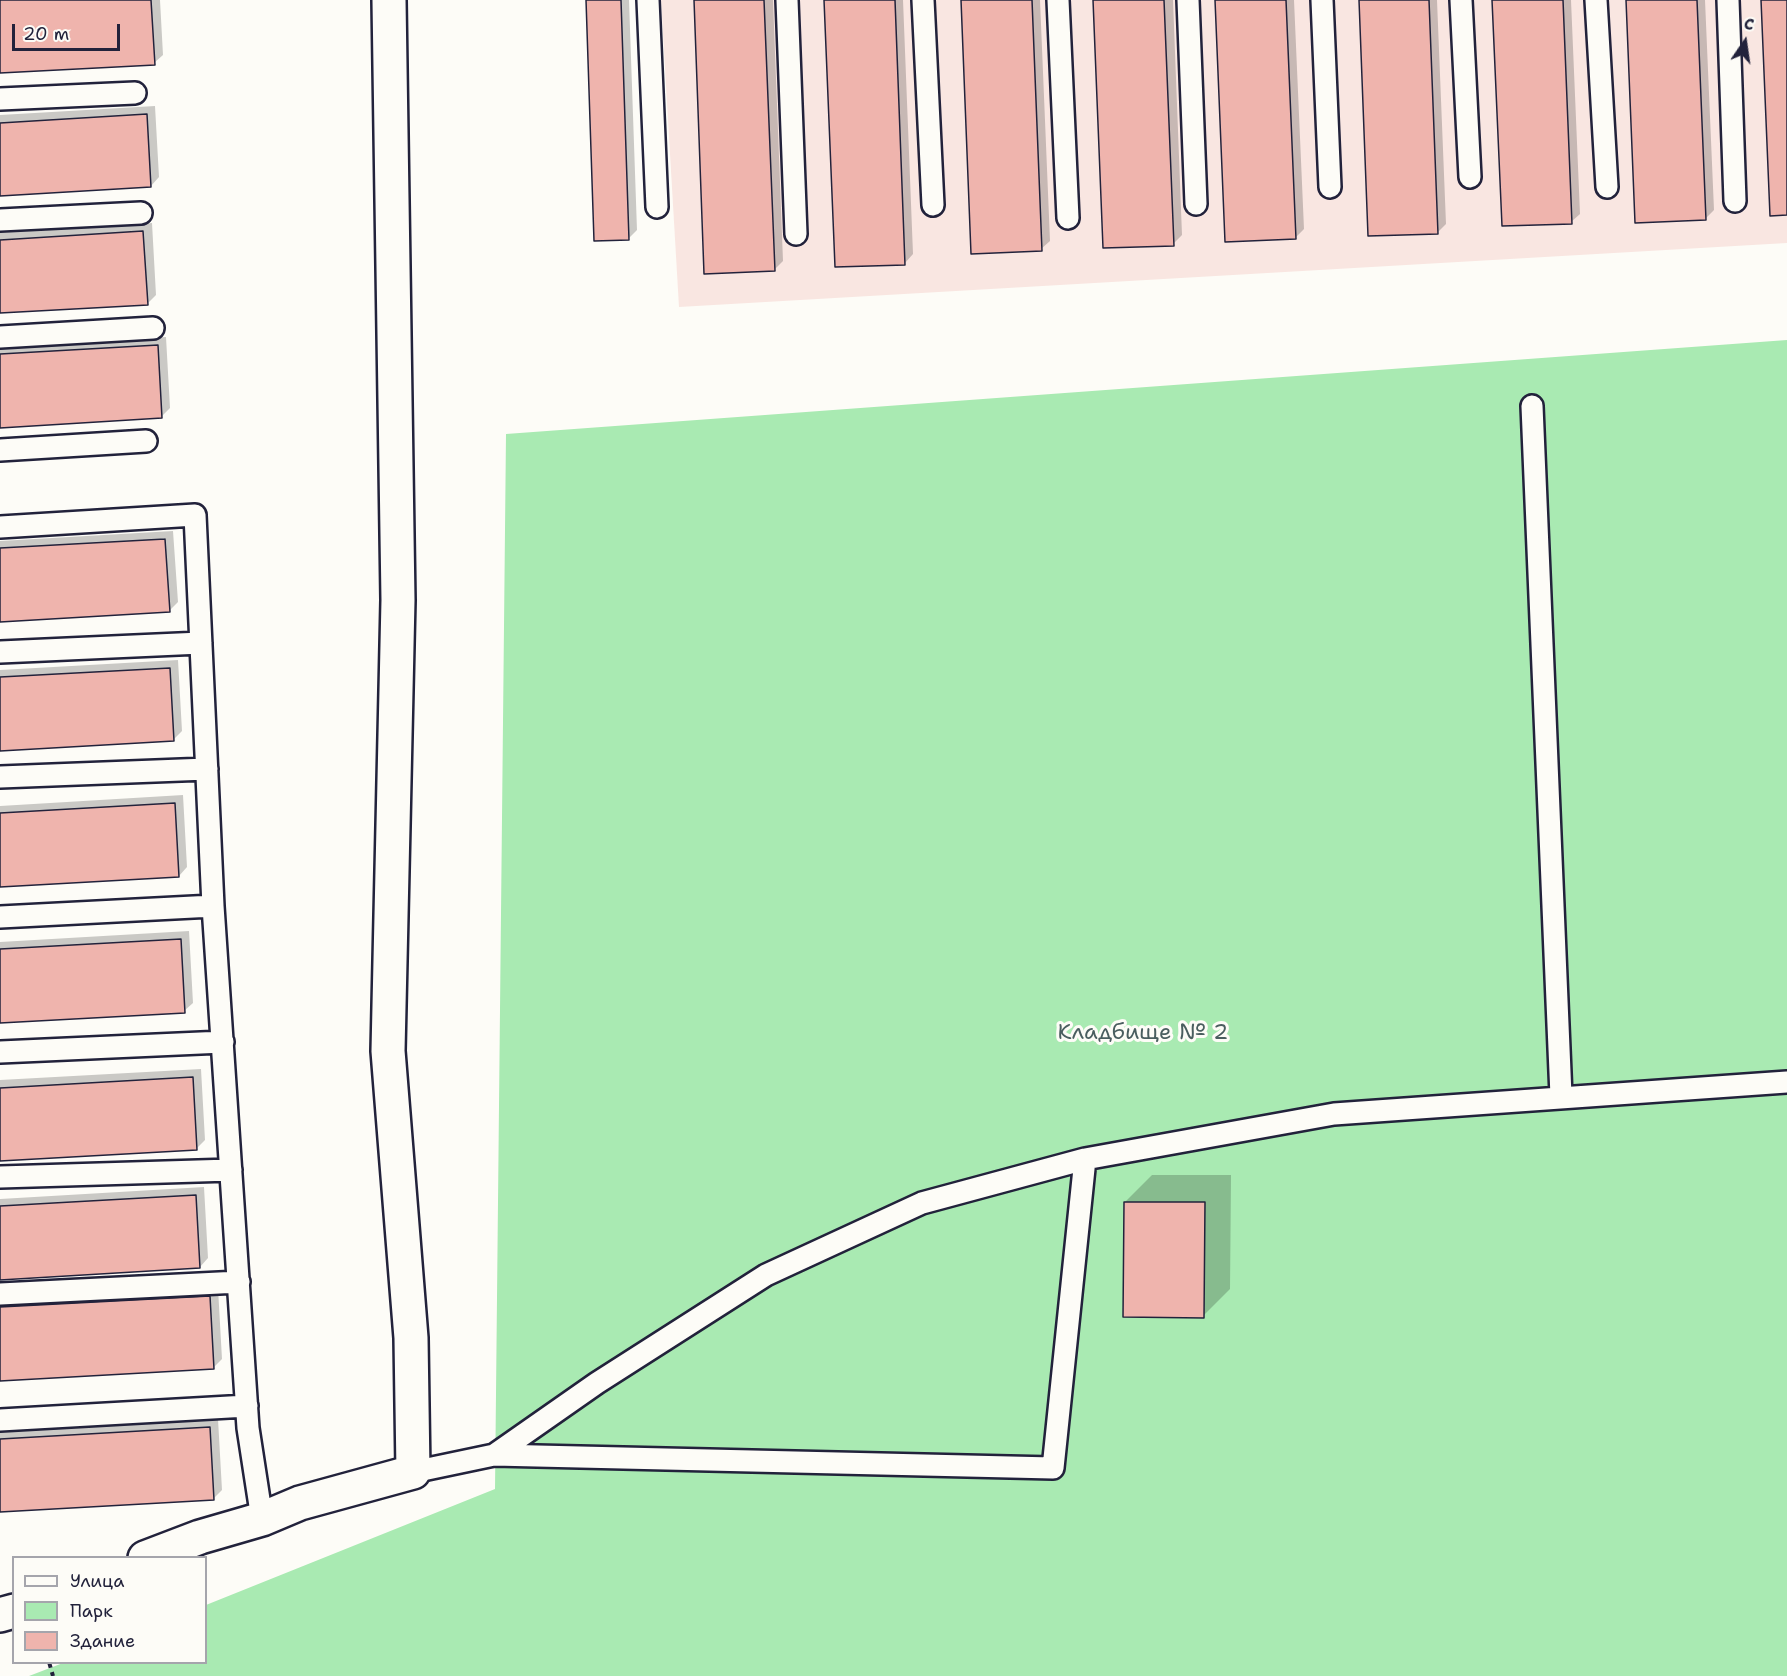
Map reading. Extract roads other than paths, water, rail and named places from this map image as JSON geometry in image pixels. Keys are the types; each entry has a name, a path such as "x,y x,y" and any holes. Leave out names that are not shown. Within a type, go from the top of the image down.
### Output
{"street":[{"path":"148,1556 200,1537 262,1519 300,1503 414,1472 411,1338 388,1051 398,600 389,0"}],"lane":[{"path":"648,0 657,207"},
{"path":"787,0 796,234"},
{"path":"923,0 933,206"},
{"path":"1058,0 1068,218"},
{"path":"1188,0 1196,204"},
{"path":"1322,0 1330,187"},
{"path":"1461,0 1470,177"},
{"path":"1596,0 1607,188"},
{"path":"1728,0 1735,201"},
{"path":"0,99 135,93"},
{"path":"0,220 141,213"},
{"path":"0,337 153,328"},
{"path":"1532,406 1561,1096"},
{"path":"0,450 146,441"},
{"path":"0,527 195,515 213,906 222,1042 247,1406 262,1519"},
{"path":"0,652 201,643"},
{"path":"0,777 207,769"},
{"path":"0,917 213,906"},
{"path":"0,1052 222,1042"},
{"path":"494,1455 597,1383 766,1275 922,1203 1085,1159 1334,1114 1561,1096 1787,1082"},
{"path":"414,1472 494,1455 1053,1468 1085,1159"},
{"path":"0,1177 231,1170"},
{"path":"0,1294 239,1282"},
{"path":"0,1420 247,1406"}],"park label":[{"name":"Кладбище № 2","path":"1143,1033"}]}
